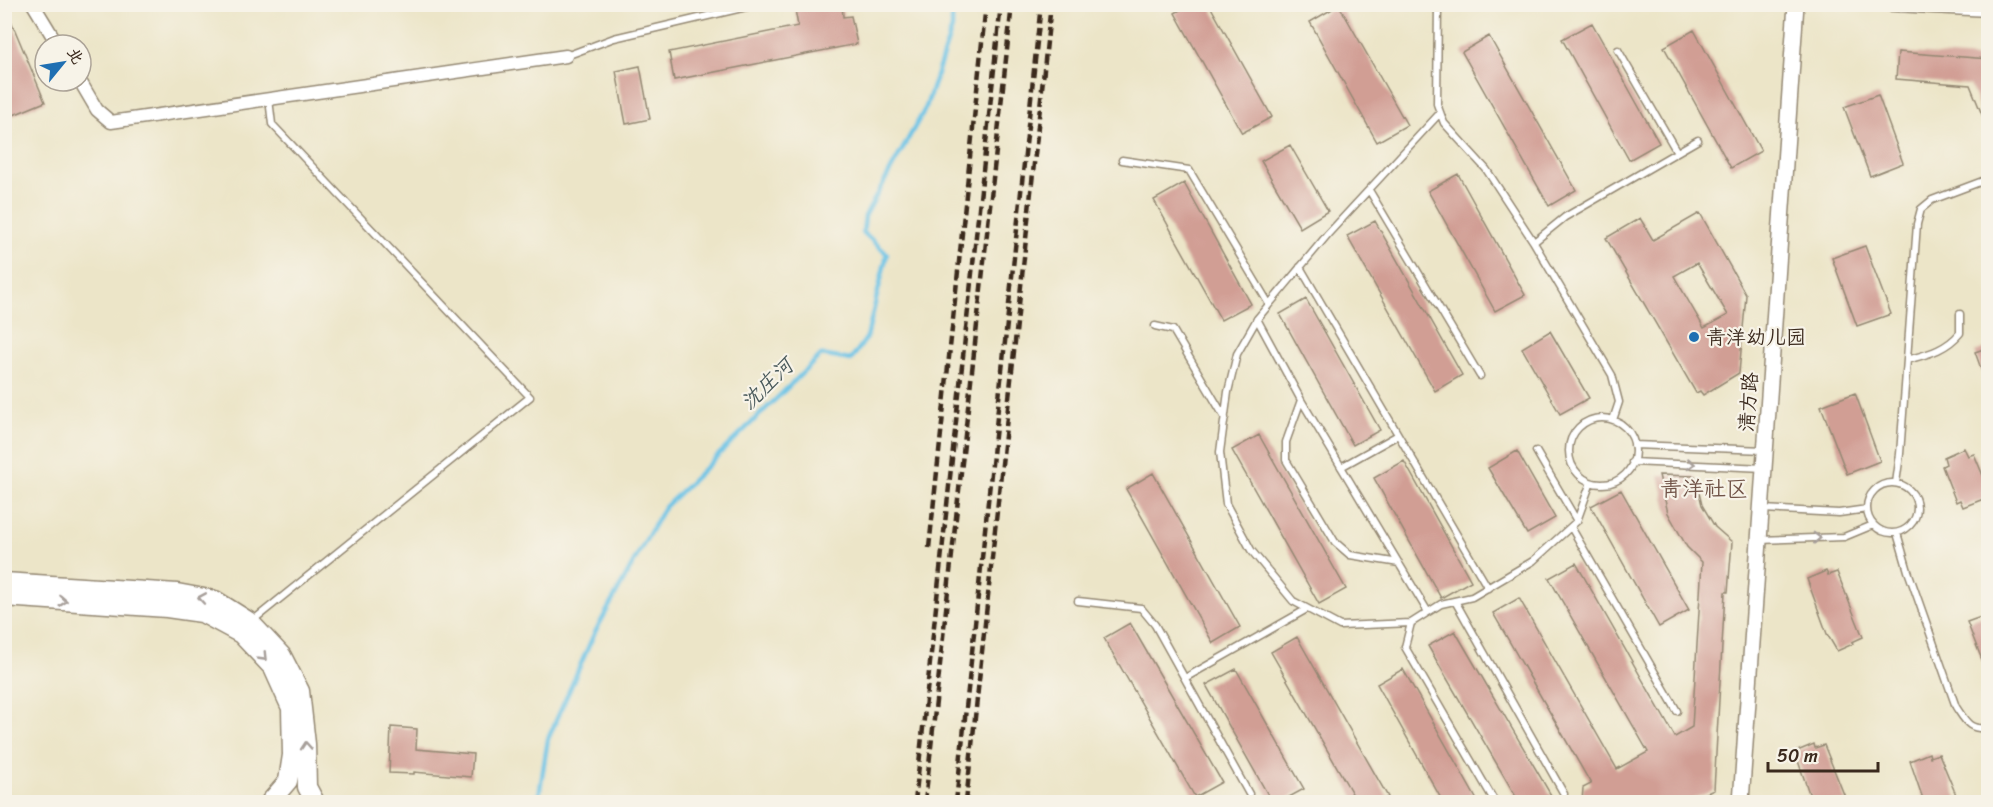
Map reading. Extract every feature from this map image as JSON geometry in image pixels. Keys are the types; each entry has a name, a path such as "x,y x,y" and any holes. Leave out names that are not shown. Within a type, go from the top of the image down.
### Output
{"main road":[{"path":"4,582 177,593 215,600 250,622 282,656 300,691 306,744 307,787 315,802"},
{"path":"4,597 167,608 202,613 241,634 273,668 291,708 292,755 288,781 270,802"}],"street":[{"path":"33,4 51,33"},
{"name":"清方路","path":"1741,802 1796,4"},
{"path":"1877,4 1989,10"},
{"path":"87,93 97,110 111,122 566,56"}],"lane":[{"path":"566,56 614,38 759,4"},
{"path":"1438,4 1437,104 1440,114 1444,123 1486,169 1534,242 1612,375 1619,402 1613,420"},
{"path":"1618,50 1677,152"},
{"path":"250,622 530,397 272,124 269,99"},
{"path":"1440,114 1300,267 1257,319 1237,354 1228,392 1220,452 1226,504 1251,550 1293,601 1340,626 1411,623 1441,604 1472,597 1533,561 1577,521 1591,482"},
{"path":"1534,242 1565,217 1698,140"},
{"path":"1122,160 1189,170 1269,304"},
{"path":"1896,483 1917,224 1922,209 1932,200 1989,179"},
{"path":"1369,190 1480,376"},
{"path":"1300,267 1488,588"},
{"path":"1907,360 1937,351 1952,343 1960,333 1960,314"},
{"path":"1257,319 1301,400 1428,612"},
{"path":"1155,326 1173,330 1225,418"},
{"path":"1301,400 1286,442 1286,460 1335,542 1350,555 1399,563"},
{"path":"1598,418 1613,420 1626,429 1634,445 1634,457 1630,468 1613,482 1602,484 1591,482 1581,476 1570,456 1573,435 1579,427 1598,418"},
{"path":"1341,467 1398,435"},
{"path":"1634,445 1765,450"},
{"path":"1536,451 1577,521"},
{"path":"1632,462 1764,468"},
{"path":"1896,483 1906,487 1912,493 1918,508 1912,524 1905,530 1888,533 1873,525 1867,509 1871,494 1876,488 1883,484 1896,483"},
{"path":"1761,509 1839,513 1867,509"},
{"path":"1759,540 1844,537 1873,525"},
{"path":"1570,527 1677,711"},
{"path":"1897,533 1956,707 1966,723 1978,729 1989,728"},
{"path":"1078,601 1142,608 1155,625 1249,794"},
{"path":"1455,601 1564,794"},
{"path":"1185,678 1307,609"},
{"path":"1411,623 1405,647 1495,802"}],"building":[{"path":"4,4 33,73 33,93 41,93 45,102 11,116 4,100"},
{"path":"794,4 842,4 843,17 851,16 857,44 674,80 669,52 798,26"},
{"path":"1190,4 1209,4 1272,117 1242,133 1175,13"},
{"path":"1339,5 1407,125 1377,142 1310,22"},
{"path":"1592,23 1659,143 1629,160 1562,39"},
{"path":"1694,30 1761,151 1731,168 1664,47"},
{"path":"1489,36 1576,190 1549,206 1462,52"},
{"path":"1898,52 1989,59 1989,132 1970,85 1896,79"},
{"path":"640,66 650,119 626,124 616,71"},
{"path":"1878,95 1903,163 1870,176 1844,107"},
{"path":"1290,145 1328,211 1300,228 1261,161"},
{"path":"1458,174 1525,295 1495,311 1428,191"},
{"path":"1184,183 1251,304 1221,320 1154,200"},
{"path":"1700,213 1746,295 1739,373 1703,395 1700,391 1696,393 1606,238 1640,218 1653,240","holes":["1697,263 1728,315 1704,328 1674,276"]},
{"path":"1375,221 1462,375 1435,391 1347,236"},
{"path":"1865,246 1891,314 1857,326 1832,258"},
{"path":"1306,299 1380,430 1353,445 1280,314"},
{"path":"1550,331 1589,398 1560,414 1522,348"},
{"path":"1989,347 1989,385 1987,385 1975,352"},
{"path":"1855,393 1880,461 1847,474 1821,406"},
{"path":"1259,435 1346,589 1319,604 1232,450"},
{"path":"1964,448 1968,456 1974,454 1989,490 1983,492 1986,498 1963,507 1960,500 1956,502 1942,466 1946,464 1944,457"},
{"path":"1517,451 1555,518 1527,534 1488,468"},
{"path":"1404,461 1471,581 1441,598 1374,478"},
{"path":"1153,473 1240,627 1213,643 1126,489"},
{"path":"1659,475 1695,476 1702,505 1715,527 1732,542 1728,592 1725,592 1714,790 1689,802 1582,802 1583,788 1591,784 1493,613 1519,598 1617,769 1648,752 1549,578 1576,563 1675,737 1692,727 1702,562 1687,547 1668,513"},
{"path":"1621,490 1689,610 1659,627 1591,506"},
{"path":"1826,571 1828,575 1837,572 1863,637 1837,651 1827,634 1807,579"},
{"path":"1989,614 1989,674 1988,675 1967,622"},
{"path":"1130,623 1222,782 1195,797 1104,638"},
{"path":"1455,631 1555,802 1519,802 1428,646"},
{"path":"1297,637 1388,797 1378,802 1357,802 1271,652"},
{"path":"1236,669 1304,789 1280,802 1272,802 1206,685"},
{"path":"1403,669 1478,802 1443,802 1377,684"},
{"path":"391,727 417,729 416,749 473,754 471,777 414,772 414,774 389,773"},
{"path":"1814,744 1815,748 1824,745 1847,802 1812,802 1795,752"},
{"path":"1929,753 1930,757 1939,754 1959,802 1924,802 1910,761"}],"waterway":[{"name":"沈庄河","path":"538,802 548,739 594,634 663,509 821,355 851,360 867,337 887,254 863,232 865,216 926,107 952,28 952,4"}],"railway":[{"path":"929,548 986,4"},
{"path":"915,802 1001,4"},
{"path":"925,802 1012,4"},
{"path":"956,802 1041,4"},
{"path":"966,802 1051,4"}],"place":[{"name":"青洋幼儿园","path":"1694,337"}],"district":[{"name":"青洋社区","path":"1704,488"}]}
